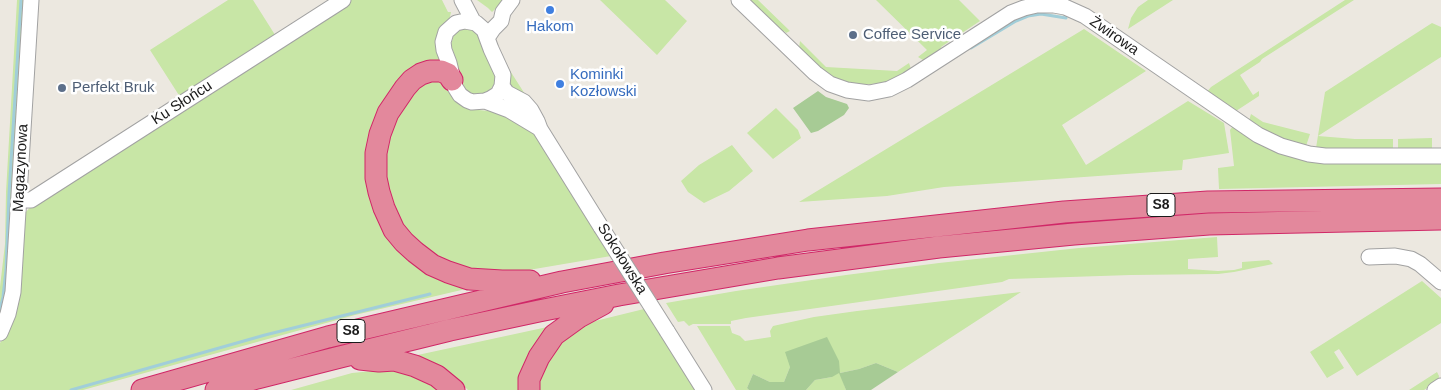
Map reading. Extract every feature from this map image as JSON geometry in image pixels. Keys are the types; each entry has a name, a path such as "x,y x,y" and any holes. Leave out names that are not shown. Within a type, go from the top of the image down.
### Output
{"highway":[{"path":"452,80 448,74 441,71 425,72 417,76 401,93 388,112 376,153 376,178 378,192 390,222 404,242 421,257 432,265 453,274 469,279 562,282"},
{"name":"S8","path":"142,390 328,337 562,282 664,263 808,240 1064,212 1208,202 1441,199"},
{"name":"S8","path":"216,390 257,378 468,326 619,295 778,268 939,247 1209,224 1441,219"},
{"path":"529,390 530,380 539,357 554,336 579,317 619,295"},
{"path":"340,357 379,361 394,360 415,366 437,376 454,390"}],"street":[{"name":"Magazynowa","path":"0,333 8,314 13,292 31,0"},
{"name":"Ku Słońcu","path":"19,200 31,200 344,0"},
{"path":"452,0 469,22 484,30 503,75 502,86 498,94 485,101 472,102 464,99 452,80 444,50 443,42 445,35 449,28 469,22 486,20 502,12 512,0"},
{"path":"462,0 469,22"},
{"name":"Żwirowa","path":"739,0 823,79 839,88 856,92 882,91 899,85 1012,12 1037,5 1054,5 1065,7 1085,16 1258,135 1280,146 1308,154 1325,156 1441,156"},
{"path":"487,38 501,20 502,12"},
{"name":"Sokołowska","path":"502,86 507,93 528,106 534,115 540,129 704,390"},
{"name":"Sokołowska","path":"485,101 509,110 540,129"},
{"path":"1369,257 1404,257 1416,262 1441,282"},
{"path":"1435,390 1441,386"}],"green space":[{"path":"17,0 24,0 6,294 0,315 0,287 5,244 6,192"},
{"path":"228,0 253,0 277,38 182,100 150,50"},
{"path":"348,0 442,0 448,12 451,12 441,60 394,89 379,217 470,288 355,315 83,390 0,390 0,343 5,336 25,213 36,201"},
{"path":"477,0 505,0 492,12"},
{"path":"600,0 665,0 687,21 657,55"},
{"path":"748,0 758,0 790,31 782,33"},
{"path":"876,0 959,0 980,21 941,47 943,51 925,61 918,57 927,50"},
{"path":"1148,0 1173,0 1128,29 1131,18 1138,7"},
{"path":"1345,0 1354,0 1240,75 1253,95 1259,91 1259,96 1236,111 1206,93 1211,87"},
{"path":"1432,23 1441,27 1441,57 1318,136 1355,139 1393,139 1393,151 1316,148 1325,92"},
{"path":"465,29 473,30 478,34 495,74 496,80 493,86 484,94 474,95 468,92 463,88 460,81 457,62 451,45 454,34"},
{"path":"1084,29 1146,71 1062,125 1086,165 1188,101 1224,123 1229,153 1183,160 1182,170 944,187 887,196 799,202"},
{"path":"800,41 826,67 897,71 909,63 911,69 899,77 883,83 858,85 839,81 817,66 799,48"},
{"path":"507,66 530,102 510,86"},
{"path":"439,80 446,86 459,104 469,109 498,112 522,124 534,134 611,256 511,273 463,271 418,246 388,205 384,134 422,81"},
{"path":"818,91 826,97 847,104 849,108 844,115 818,131 811,133 793,108"},
{"path":"776,108 798,130 801,138 773,159 747,133"},
{"path":"1251,114 1263,122 1310,134 1306,146 1270,135 1249,121"},
{"path":"1233,126 1255,142 1272,149 1441,161 1441,184 1219,189 1218,168 1234,166 1230,130"},
{"path":"1432,138 1432,148 1429,150 1400,150 1398,148 1398,139"},
{"path":"732,145 753,171 729,191 704,203 688,192 681,181 699,165"},
{"path":"1217,237 1218,257 1188,259 1188,269 1234,270 1242,268 1242,262 1269,260 1273,264 1218,274 1009,279 1002,282 746,318 731,321 731,324 693,324 689,326 684,321 678,322 666,303 736,291 939,263 1079,248"},
{"path":"1422,281 1441,298 1441,323 1357,376 1339,349 1334,352 1344,368 1327,378 1310,352"},
{"path":"1021,292 898,372 876,363 840,373 846,390 806,390 815,380 832,377 790,367 784,382 770,382 753,374 747,388 749,390 736,390 697,326 730,326 732,333 740,336 745,341 771,337 770,331 773,326 814,317"},
{"path":"644,309 696,390 537,390 543,360 567,335 587,323"},
{"path":"552,326 520,390 468,390 462,384 413,356"},
{"path":"827,337 839,361 840,373 876,363 898,372 871,390 846,390 839,373 832,377 815,380 806,390 749,390 747,388 753,374 770,382 784,382 790,367 785,352"},
{"path":"383,370 401,371 444,390 291,390 352,373"},
{"path":"1437,372 1439,376 1438,381 1424,390 1409,390"}],"waterway":[{"path":"0,309 6,270 21,0"},
{"path":"971,48 1016,21 1028,16 1041,14 1066,18"},
{"path":"71,390 265,335 430,294"}],"place":[{"name":"Hakom","path":"550,10"},
{"name":"Coffee Service","path":"853,35"},
{"name":"Kominki Kozłowski","path":"560,84"},
{"name":"Perfekt Bruk","path":"62,88"}]}
